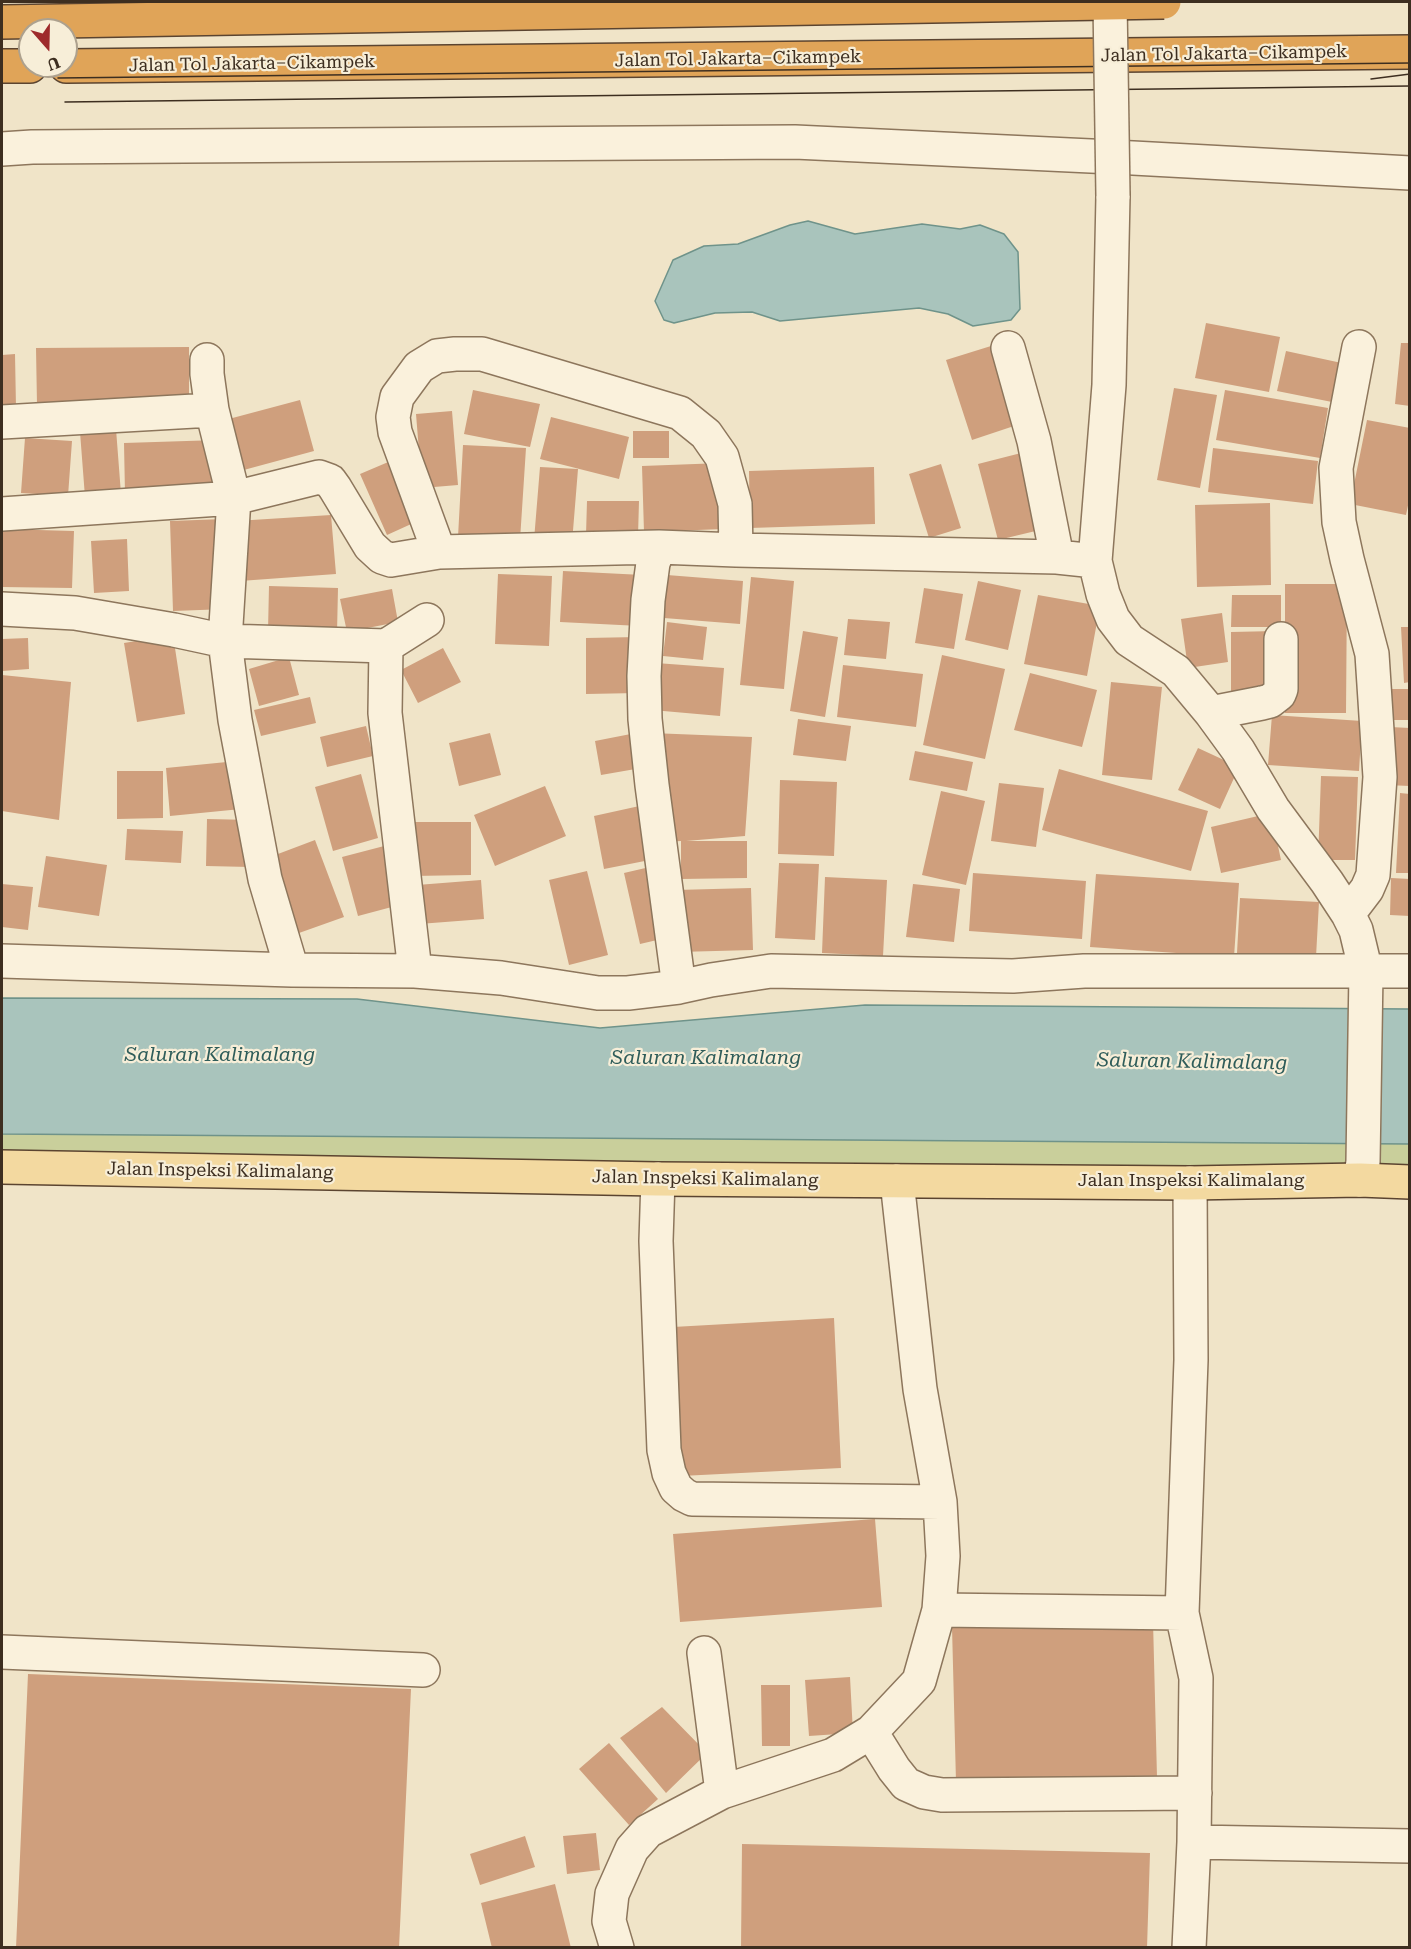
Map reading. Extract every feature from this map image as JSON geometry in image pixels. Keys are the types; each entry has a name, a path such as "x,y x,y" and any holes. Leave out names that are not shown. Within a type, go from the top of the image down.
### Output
{"highway":[{"path":"2,22 1164,2"},
{"name":"Jalan Tol Jakarta–Cikampek","path":"78,66 1410,52"},
{"path":"2,66 18,66"}],"main road":[{"name":"Jalan Inspeksi Kalimalang","path":"2,1167 657,1179 1190,1183 1361,1171 1410,1182"}],"street":[{"path":"1110,2 1113,196 1109,385 1095,561 1103,594 1113,619 1129,640 1176,671 1211,713 1238,750 1273,809 1327,882 1356,930 1365,986 1361,1171"},
{"path":"2,149 795,142 1410,173"},
{"path":"1348,914 1367,889 1373,875 1380,777 1372,654 1339,522 1336,468 1359,347"},
{"path":"1008,348 1034,441 1057,557"},
{"path":"435,553 395,432 393,417 397,397 419,367 437,356 455,354 482,354 680,413 706,434 722,457 735,504 736,550"},
{"path":"207,360 212,410 234,498 225,641 236,720 265,879 292,970"},
{"path":"2,422 212,410"},
{"path":"2,514 234,498 318,477 330,481 370,546 382,557 391,560 435,553 659,547 1057,557 1095,561"},
{"path":"659,547 653,563 648,600 644,676 645,719 679,987"},
{"path":"2,609 75,613 225,641 386,646 427,620"},
{"path":"1211,713 1270,701 1279,694 1281,689 1281,639"},
{"path":"386,646 385,713 415,971"},
{"path":"2,961 292,970 415,971 501,978 598,993 628,993 679,987 771,971 1013,976 1084,971 1365,986 1410,971"},
{"path":"657,1179 656,1241 664,1450 669,1473 676,1488 692,1499 940,1502"},
{"path":"617,1947 609,1921 612,1894 632,1849 648,1831 722,1792 833,1755 872,1732 919,1681 939,1610 942,1556 940,1502 920,1389 897,1180"},
{"path":"1189,1947 1194,1842 1196,1678 1182,1613 1191,1360 1190,1183"},
{"path":"939,1610 1182,1613"},
{"path":"2,1652 423,1670"},
{"path":"704,1653 722,1792"},
{"path":"872,1732 894,1769 906,1784 924,1792 942,1795 1195,1793"},
{"path":"1194,1842 1410,1846"}],"green space":[{"path":"2,1134 1410,1144 1409,1182 2,1169"}],"water":[{"path":"808,221 855,234 922,224 960,229 980,225 1004,234 1018,252 1020,309 1011,320 973,326 948,314 919,308 780,321 752,312 715,313 674,323 664,320 655,301 673,260 704,246 738,244 790,225"},
{"name":"Saluran Kalimalang","path":"2,998 357,999 600,1028 865,1005 1409,1009 1409,1144 2,1134"}],"building":[{"path":"1206,323 1280,337 1269,392 1195,378"},
{"path":"1401,343 1410,343 1410,406 1395,404"},
{"path":"991,346 1017,425 972,440 946,360"},
{"path":"189,347 189,405 37,405 36,348"},
{"path":"1286,351 1351,365 1342,404 1277,391"},
{"path":"15,354 16,408 2,409 2,355"},
{"path":"1174,388 1217,395 1200,488 1157,480"},
{"path":"473,390 540,404 530,447 464,434"},
{"path":"1225,390 1328,408 1320,458 1216,440"},
{"path":"300,400 314,451 240,471 225,420"},
{"path":"452,411 458,485 422,488 416,414"},
{"path":"551,417 629,437 619,479 540,459"},
{"path":"1367,420 1410,428 1410,496 1406,515 1350,504"},
{"path":"116,429 121,494 85,497 80,432"},
{"path":"633,431 669,431 669,458 633,458"},
{"path":"25,438 72,441 68,496 21,493"},
{"path":"218,440 219,492 125,494 124,443"},
{"path":"463,445 526,448 520,540 458,537"},
{"path":"1213,448 1318,461 1313,504 1208,492"},
{"path":"1025,452 1044,529 998,540 978,464"},
{"path":"393,460 420,520 387,535 360,474"},
{"path":"722,463 724,529 644,532 642,466"},
{"path":"941,464 961,528 929,538 909,474"},
{"path":"540,467 578,469 572,543 534,540"},
{"path":"874,467 875,524 750,528 749,471"},
{"path":"587,501 639,501 638,536 586,535"},
{"path":"1270,503 1271,585 1197,587 1195,505"},
{"path":"331,515 336,574 240,581 236,521"},
{"path":"224,519 227,609 173,611 170,521"},
{"path":"2,529 74,531 72,588 2,587"},
{"path":"127,539 129,591 94,593 91,541"},
{"path":"563,571 643,575 640,626 560,622"},
{"path":"498,574 552,576 549,646 495,644"},
{"path":"667,575 743,581 740,624 664,618"},
{"path":"751,577 794,581 784,689 740,685"},
{"path":"978,581 1021,590 1008,650 965,640"},
{"path":"1285,584 1347,584 1346,713 1285,713"},
{"path":"269,586 338,588 337,633 268,631"},
{"path":"924,588 963,594 954,649 915,643"},
{"path":"392,589 398,622 347,632 340,599"},
{"path":"1038,595 1100,606 1087,676 1024,664"},
{"path":"1232,595 1281,595 1281,627 1231,627"},
{"path":"1222,613 1228,662 1188,668 1181,619"},
{"path":"848,619 890,622 886,659 844,655"},
{"path":"667,622 707,627 703,660 663,656"},
{"path":"1401,627 1410,627 1410,682 1404,683"},
{"path":"803,631 838,637 825,717 790,711"},
{"path":"1276,631 1275,691 1231,691 1231,632"},
{"path":"173,635 185,714 137,722 124,643"},
{"path":"638,637 638,693 586,694 586,638"},
{"path":"28,638 29,669 2,671 2,639"},
{"path":"443,648 461,682 418,703 401,670"},
{"path":"942,655 1005,669 985,759 923,745"},
{"path":"289,657 299,695 259,706 249,669"},
{"path":"656,663 724,668 720,716 652,710"},
{"path":"843,665 923,674 916,727 837,717"},
{"path":"1030,673 1097,690 1082,747 1014,730"},
{"path":"2,675 71,682 59,820 2,811"},
{"path":"1111,682 1162,687 1152,780 1102,775"},
{"path":"1386,689 1410,689 1410,720 1386,720"},
{"path":"310,697 316,723 261,736 254,710"},
{"path":"1272,715 1362,721 1359,771 1268,765"},
{"path":"798,719 851,726 846,761 793,755"},
{"path":"366,726 373,756 327,767 320,737"},
{"path":"1390,727 1410,728 1410,786 1386,785"},
{"path":"641,732 647,767 601,775 595,741"},
{"path":"490,733 501,775 459,786 449,743"},
{"path":"651,733 752,737 745,836 686,841 747,841 747,878 681,879 681,841 663,842"},
{"path":"1198,748 1239,767 1220,809 1178,790"},
{"path":"915,751 973,762 967,791 909,780"},
{"path":"237,761 241,809 170,816 166,768"},
{"path":"1059,769 1208,811 1191,871 1042,830"},
{"path":"117,771 163,771 163,818 117,819"},
{"path":"361,774 378,838 333,851 315,787"},
{"path":"1321,776 1358,777 1355,860 1318,860"},
{"path":"780,780 837,782 834,856 778,854"},
{"path":"999,783 1044,788 1036,847 991,841"},
{"path":"545,786 566,836 495,866 474,815"},
{"path":"941,791 985,801 966,885 922,875"},
{"path":"1400,793 1410,794 1410,873 1396,873"},
{"path":"644,805 655,859 604,869 594,816"},
{"path":"1271,813 1281,860 1221,873 1211,827"},
{"path":"207,819 252,820 250,867 206,866"},
{"path":"412,822 471,822 471,875 413,876"},
{"path":"127,829 183,831 181,863 125,860"},
{"path":"315,840 344,917 299,933 270,857"},
{"path":"388,845 403,904 358,916 342,857"},
{"path":"46,856 107,865 99,916 38,907"},
{"path":"779,863 819,864 815,940 775,938"},
{"path":"654,866 670,937 640,944 624,873"},
{"path":"587,871 608,955 569,965 549,880"},
{"path":"973,873 1086,881 1082,939 969,931"},
{"path":"1096,874 1239,883 1234,957 1090,947"},
{"path":"825,877 887,880 883,956 822,953"},
{"path":"1391,878 1410,879 1410,916 1390,915"},
{"path":"481,880 484,919 419,924 417,885"},
{"path":"2,884 33,887 28,930 2,927"},
{"path":"913,884 960,889 954,942 906,937"},
{"path":"751,888 753,950 678,952 676,890"},
{"path":"1240,898 1319,902 1316,957 1237,953"},
{"path":"834,1318 841,1468 681,1476 673,1327"},
{"path":"875,1519 882,1607 680,1622 673,1534"},
{"path":"1153,1621 1157,1777 956,1782 952,1627"},
{"path":"28,1674 411,1689 399,1948 16,1948"},
{"path":"850,1677 853,1733 809,1736 805,1680"},
{"path":"761,1685 790,1685 790,1746 762,1746"},
{"path":"662,1707 707,1753 666,1793 620,1738"},
{"path":"609,1743 658,1799 629,1825 579,1769"},
{"path":"596,1833 600,1870 567,1874 563,1836"},
{"path":"525,1836 535,1867 480,1885 470,1854"},
{"path":"742,1844 1150,1853 1147,1948 741,1948"},
{"path":"555,1884 571,1948 492,1948 481,1903"}],"tram line":[{"path":"78,78 1410,63"},
{"path":"1371,79 1410,74"},
{"path":"65,102 1410,86"}]}
